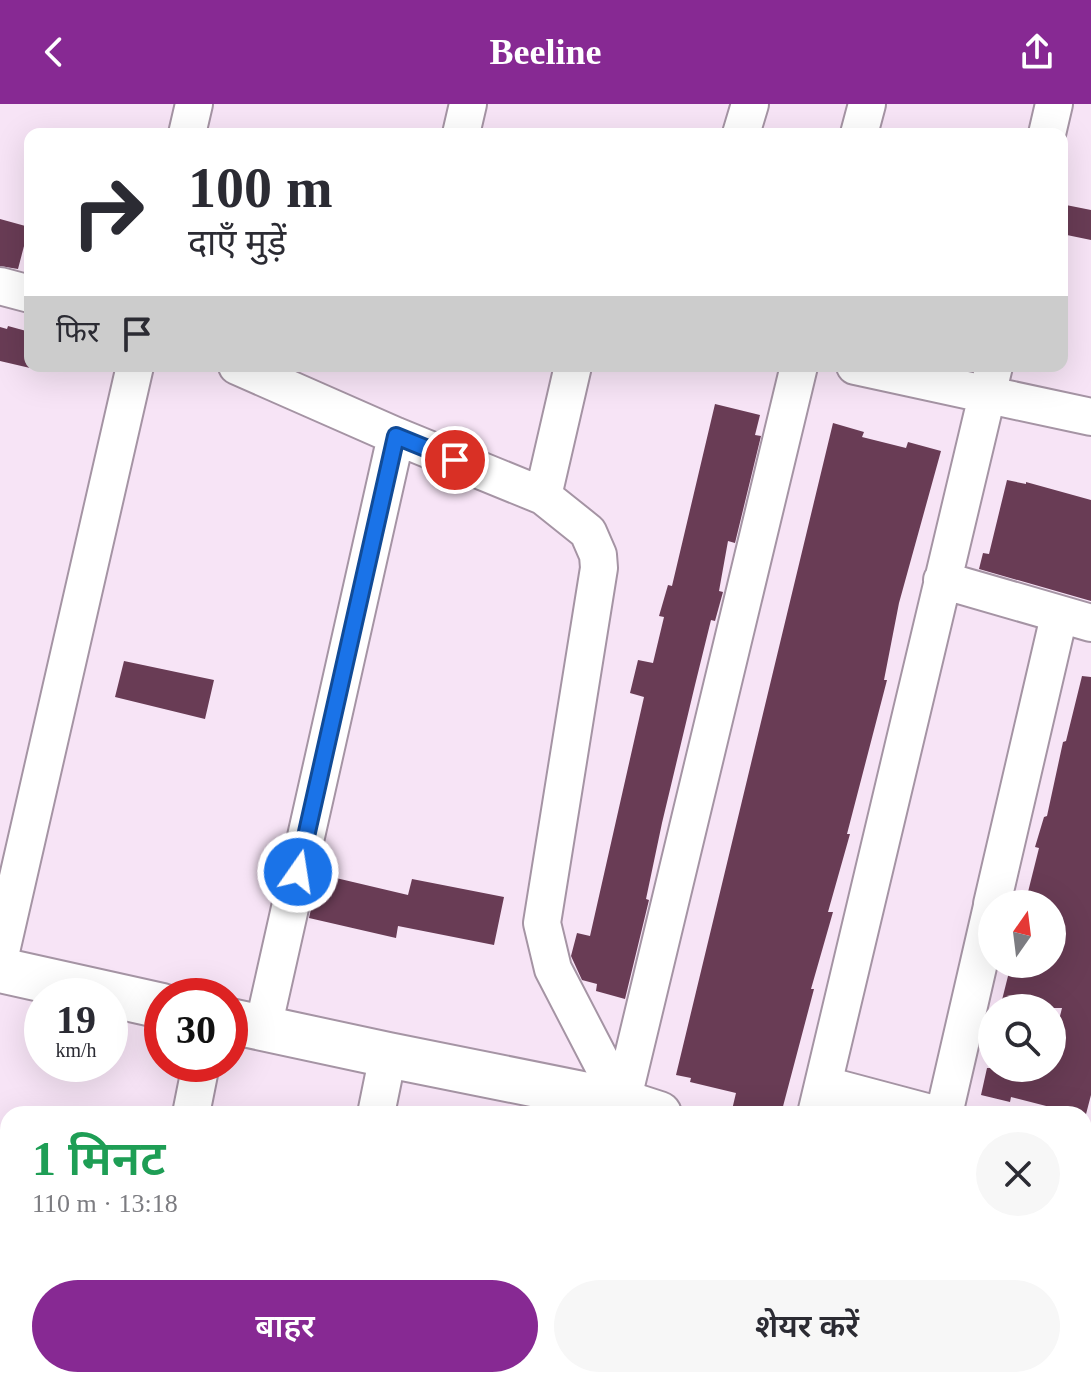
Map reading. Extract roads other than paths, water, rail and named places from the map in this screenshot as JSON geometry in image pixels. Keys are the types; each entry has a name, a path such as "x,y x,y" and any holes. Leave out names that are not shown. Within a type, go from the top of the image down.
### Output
{"street":[{"path":"188,128 194,104"},
{"path":"462,128 468,104"},
{"path":"743,128 750,104"},
{"path":"861,128 867,104"},
{"path":"1048,128 1054,104"},
{"path":"0,286 24,292"},
{"path":"0,956 134,372"},
{"path":"251,372 543,496 588,532 598,555 599,568 542,923 553,969 631,1106"},
{"path":"543,496 572,372"},
{"path":"634,1106 798,372"},
{"path":"913,372 991,380 1091,417"},
{"path":"869,1106 820,1100 991,380"},
{"path":"248,1016 396,436"},
{"path":"942,580 1075,620 996,890"},
{"path":"946,1106 978,966"},
{"path":"0,970 144,1002"},
{"path":"248,1024 615,1106"},
{"path":"378,1106 388,1055"},
{"path":"193,1106 197,1082"}]}
